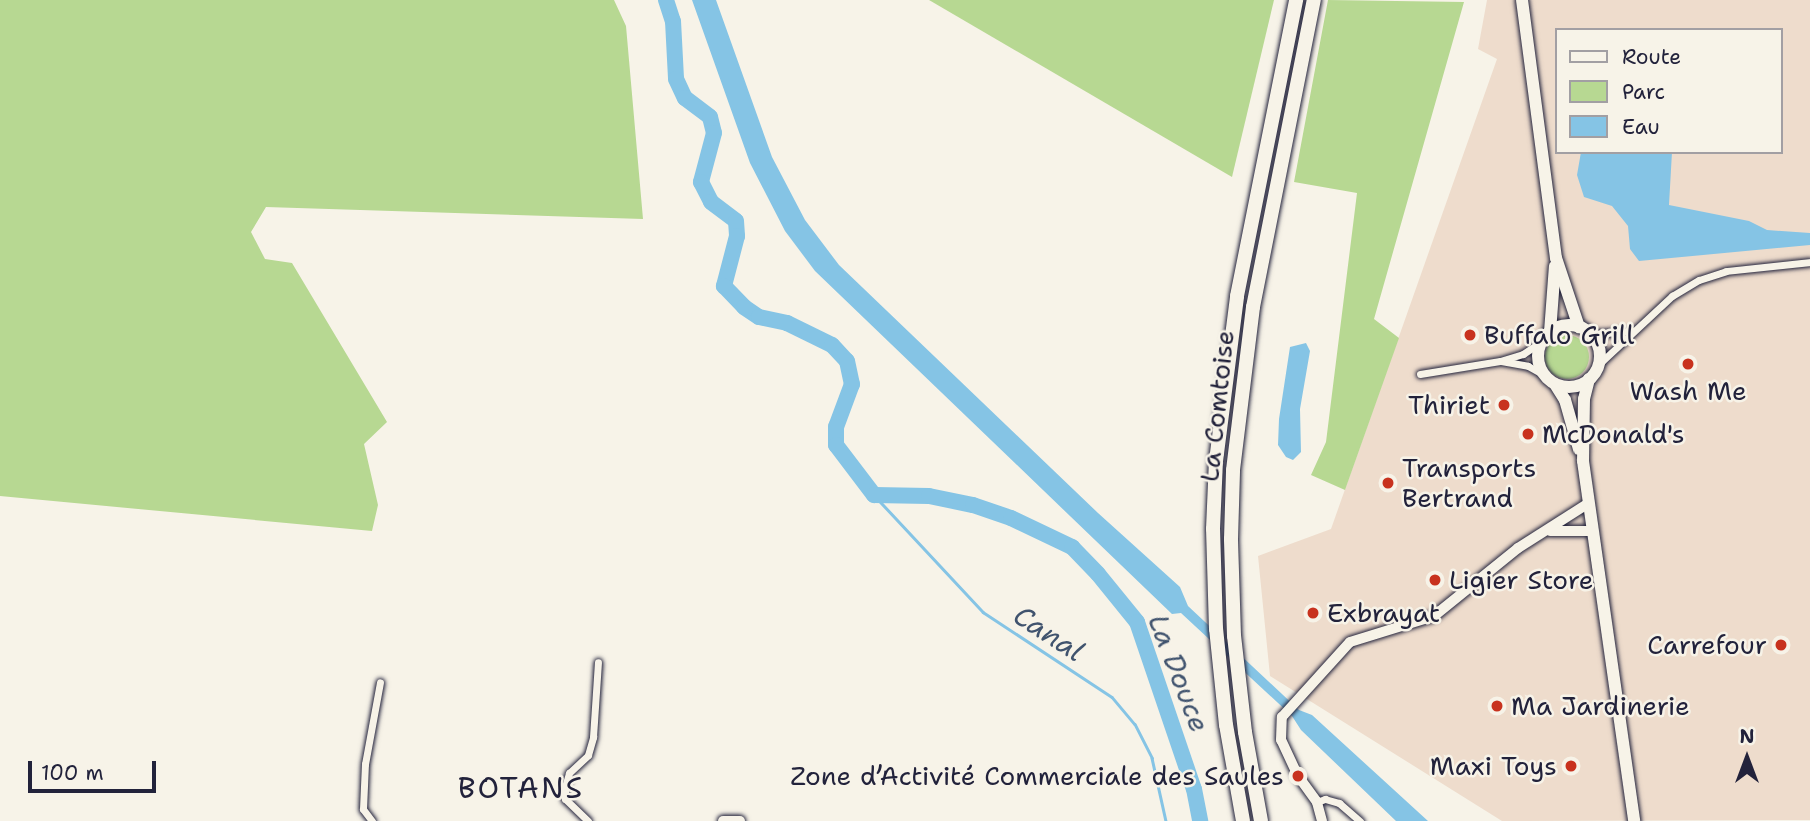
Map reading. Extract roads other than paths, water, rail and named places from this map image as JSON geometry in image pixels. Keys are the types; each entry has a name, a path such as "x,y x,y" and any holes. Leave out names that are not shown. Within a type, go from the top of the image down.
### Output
{"highway":[{"name":"La Comtoise","path":"1243,821 1226,724 1216,629 1213,529 1216,461 1237,296 1296,0"},
{"name":"La Comtoise","path":"1261,821 1245,732 1234,636 1231,549 1233,470 1253,307 1314,0"}],"main road":[{"path":"1522,0 1556,258 1579,327"},
{"path":"1556,258 1546,337 1538,363 1565,400 1583,461 1634,821"},
{"path":"1546,337 1568,325 1579,327 1591,334 1600,353 1599,364 1589,379 1584,399 1583,461"},
{"path":"1555,384 1567,387 1589,379"}],"street":[{"path":"1599,364 1672,296 1699,280 1726,271 1810,262"},
{"path":"1591,334 1634,331"},
{"path":"1420,374 1500,361 1523,354 1546,337"},
{"path":"1500,361 1528,366 1544,374"},
{"path":"1322,821 1317,802 1298,776 1281,740 1282,717 1302,693 1350,642 1434,616 1518,548 1550,531 1589,503"},
{"path":"1550,531 1593,531"},
{"path":"588,821 565,799 565,787 569,774 588,755 593,737 598,662"},
{"path":"372,821 363,809 365,764 380,682"},
{"path":"1317,802 1325,799 1339,803 1360,821"},
{"path":"723,821 740,821"}],"water":[{"path":"692,0 716,0 772,157 805,220 839,265 1098,513 1180,587 1188,606 1299,710 1312,715 1428,821 1396,821 1301,730 1292,716 1181,613 1172,614 815,271 785,231 750,163"},
{"path":"1581,154 1672,154 1669,205 1749,221 1767,230 1810,233 1810,245 1639,261 1630,249 1628,226 1612,206 1584,197 1577,175"},
{"path":"1306,343 1310,351 1300,409 1301,452 1293,460 1286,457 1278,445 1279,419 1290,347"}],"waterway":[{"name":"La Douce","path":"666,0 673,21 676,79 685,98 710,117 714,133 701,182 711,202 736,221 737,236 724,286 744,307 759,317 787,323 832,345 847,361 852,384 836,427 836,445 874,495 929,496 973,505 1011,518 1072,547 1098,574 1137,622 1194,789 1200,821"},
{"name":"Canal","path":"874,495 983,612 1112,697 1135,724 1152,758 1166,821"}],"place":[{"name":"Buffalo Grill","path":"1470,335"},
{"name":"Wash Me","path":"1688,364"},
{"name":"Thiriet","path":"1504,405"},
{"name":"McDonald's","path":"1528,434"},
{"name":"Transports Bertrand","path":"1388,483"},
{"name":"Ligier Store","path":"1435,580"},
{"name":"Exbrayat","path":"1313,613"},
{"name":"Carrefour","path":"1781,645"},
{"name":"Ma Jardinerie","path":"1497,706"},
{"name":"Maxi Toys","path":"1571,766"},
{"name":"Zone d’Activité Commerciale des Saules","path":"1298,776"}],"district":[{"name":"BOTANS","path":"521,788"}]}
